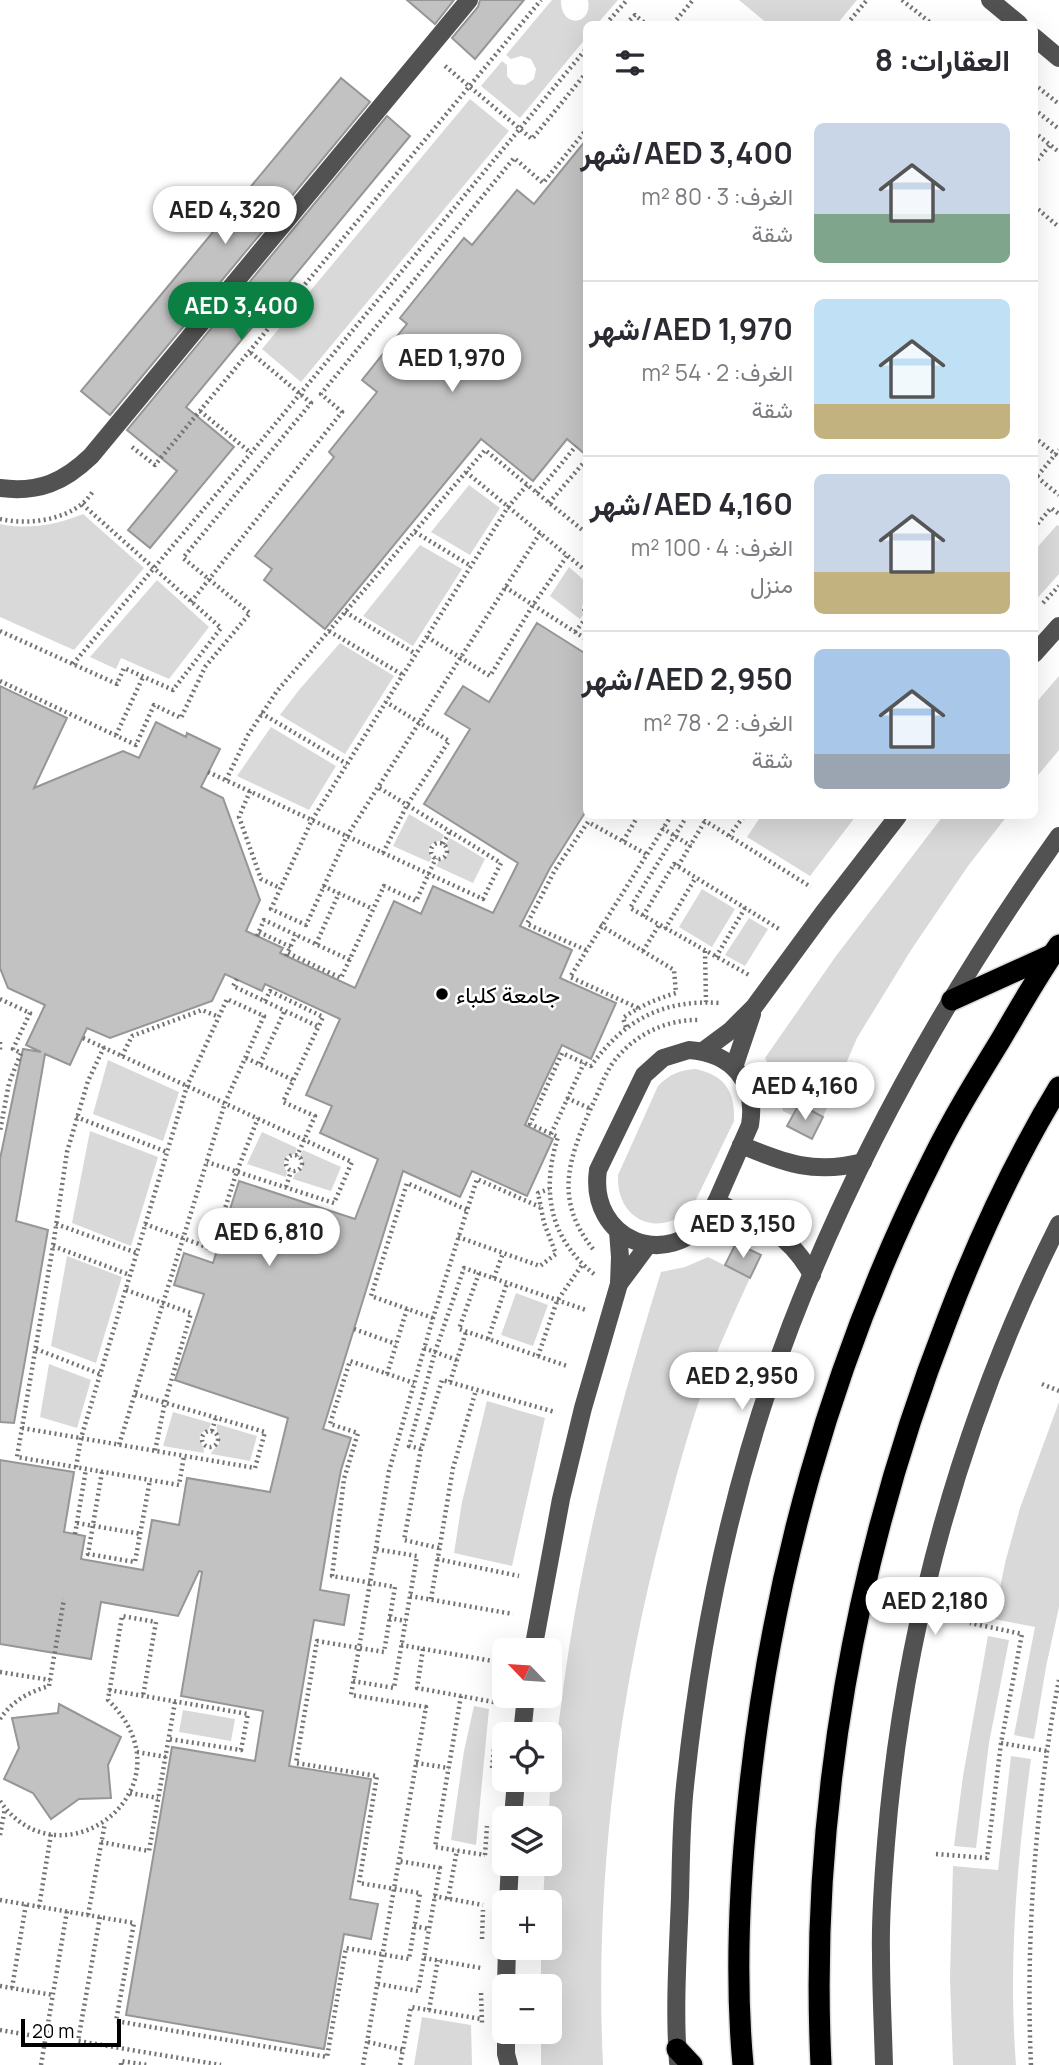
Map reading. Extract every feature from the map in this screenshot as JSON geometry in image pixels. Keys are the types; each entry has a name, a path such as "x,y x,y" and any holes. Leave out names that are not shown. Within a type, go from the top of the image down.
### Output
{"highway":[{"path":"952,1000 1055,950"},
{"path":"743,2065 739,1940 743,1850 751,1773 777,1609 804,1496 829,1410 859,1325 931,1161 964,1100 1055,950"},
{"path":"821,2065 820,1950 832,1779 859,1611 879,1527 929,1364 961,1284 995,1205 1031,1133 1059,1087"},
{"path":"678,2057 692,2065"}],"street":[{"path":"0,488 25,489 50,484 65,477 92,456 469,0"},
{"path":"990,0 1015,21"},
{"path":"1038,40 1059,58"},
{"path":"1038,650 1059,626"},
{"path":"702,1051 730,1031 754,1007 896,819"},
{"path":"678,2057 678,1946 684,1788 712,1604 752,1443 791,1327 863,1162 909,1072 952,1000 1059,836"},
{"path":"734,1067 754,1007"},
{"path":"689,1050 714,1054 734,1067 748,1088 751,1100 750,1125 710,1216 690,1236 670,1244 648,1245 618,1231 608,1221 598,1197 596,1183 603,1157 644,1075 663,1058 689,1050"},
{"path":"741,1145 801,1167 832,1168 863,1162"},
{"path":"716,1202 773,1229 796,1250 812,1275"},
{"path":"884,2065 881,1953 883,1879 898,1731 914,1642 935,1553 960,1466 986,1392 1036,1269 1059,1224"},
{"path":"535,1638 561,1499 583,1408 619,1284 618,1231"},
{"path":"619,1284 648,1245"}],"path":[{"path":"124,456 132,446 155,465 541,0"},
{"path":"608,21 626,0"},
{"path":"676,21 694,0"},
{"path":"850,21 867,0"},
{"path":"902,0 928,21"},
{"path":"629,21 635,15 642,21"},
{"path":"427,51 532,139 583,77"},
{"path":"73,664 583,53"},
{"path":"1038,87 1059,104"},
{"path":"1038,112 1059,129"},
{"path":"191,602 342,412 321,394 514,159 543,183 583,134"},
{"path":"1038,134 1059,152"},
{"path":"1038,159 1050,145"},
{"path":"1038,209 1059,227"},
{"path":"0,681 136,745 154,705 181,718 205,667 250,613 183,558 311,403 250,352"},
{"path":"200,411 251,453"},
{"path":"1038,440 1058,454 1038,477"},
{"path":"537,493 576,446"},
{"path":"226,780 261,713 277,691 485,450 583,530"},
{"path":"550,503 583,464"},
{"path":"466,472 583,569"},
{"path":"1038,480 1059,495"},
{"path":"0,519 20,522 52,517 82,504 99,485"},
{"path":"527,485 509,507 471,566 312,820 271,909 306,925 347,835 540,533"},
{"path":"0,631 117,684 124,668 173,690 221,628 82,504"},
{"path":"1038,523 1051,508 1059,514"},
{"path":"415,532 471,566"},
{"path":"427,637 489,676 567,556"},
{"path":"1042,604 1059,586"},
{"path":"505,587 583,637"},
{"path":"345,612 416,654"},
{"path":"575,632 583,621"},
{"path":"329,631 403,675"},
{"path":"116,735 143,677"},
{"path":"383,853 407,805 449,741 386,702"},
{"path":"261,713 347,764"},
{"path":"208,772 483,898 501,863 378,787"},
{"path":"250,791 239,817 261,879 280,888"},
{"path":"623,841 636,819"},
{"path":"638,1008 570,977 600,925 669,819"},
{"path":"678,866 704,819"},
{"path":"706,819 811,887"},
{"path":"729,836 742,819"},
{"path":"586,950 527,924 555,870 588,822 646,854"},
{"path":"663,828 691,846"},
{"path":"443,844 450,831"},
{"path":"436,858 431,849 436,843 443,844"},
{"path":"296,935 287,954 341,978 384,886 416,901 436,858 445,855 443,844"},
{"path":"642,916 674,864 780,929"},
{"path":"665,929 696,877"},
{"path":"323,886 373,909"},
{"path":"316,944 339,893"},
{"path":"716,957 745,908"},
{"path":"290,947 258,934 264,920 350,960"},
{"path":"600,925 674,970 676,993 650,1001 623,1018 626,1027"},
{"path":"643,951 659,925"},
{"path":"705,951 706,1002"},
{"path":"237,979 233,986 318,1027"},
{"path":"265,1001 270,991 323,1017 283,1102 315,1116 296,1156"},
{"path":"0,999 30,1013 13,1049 21,1053 9,1083 0,1131"},
{"path":"76,1467 81,1438 187,1086 228,999 264,1016 225,1103 119,1444"},
{"path":"594,1275 572,1255 556,1223 549,1189 558,1137 530,1124 562,1053 591,1066 612,1039 626,1027 657,1010 706,1002 729,1004"},
{"path":"122,1056 132,1036 202,1010 219,1017"},
{"path":"260,1064 285,1010"},
{"path":"83,1038 352,1162 334,1203 207,1161"},
{"path":"0,1042 0,1053"},
{"path":"104,1047 88,1081 64,1164 53,1246 17,1457 179,1485 184,1456"},
{"path":"246,1058 293,1080"},
{"path":"551,1134 584,1063"},
{"path":"567,1098 591,1109"},
{"path":"76,1117 167,1152"},
{"path":"145,1224 212,1249 237,1171 258,1118"},
{"path":"296,1156 302,1161 302,1165 298,1170 291,1171 286,1166 287,1159 296,1156"},
{"path":"286,1187 291,1171"},
{"path":"363,2065 426,1707 351,1695 389,1471 477,1179 540,1207"},
{"path":"433,1318 371,1296 407,1183 467,1210"},
{"path":"458,1237 540,1266 556,1254 544,1223 538,1193 549,1189"},
{"path":"56,1224 137,1253"},
{"path":"53,1246 130,1275"},
{"path":"494,1278 503,1253"},
{"path":"538,1356 557,1301 582,1265"},
{"path":"479,1273 459,1329 567,1366"},
{"path":"488,1339 507,1283"},
{"path":"126,1290 191,1313 165,1402 155,1451"},
{"path":"387,1374 407,1309"},
{"path":"354,1329 396,1344"},
{"path":"450,1382 466,1332"},
{"path":"424,1348 457,1360"},
{"path":"36,1349 100,1374"},
{"path":"0,1900 134,1923 116,2021 327,2057 346,1948 409,1959 420,1894 359,1883 377,1776 296,1763 317,1641 384,1652 395,1587 332,1576 344,1479 358,1433 330,1424 350,1361 414,1383"},
{"path":"439,1548 404,1540 408,1509 425,1437 442,1380 555,1412"},
{"path":"1042,1384 1059,1391"},
{"path":"431,1600 453,1468 476,1390"},
{"path":"22,1428 255,1468 265,1432 135,1394"},
{"path":"212,1431 216,1417"},
{"path":"208,1447 202,1439 205,1433 212,1431"},
{"path":"208,1447 217,1442 217,1436 212,1431"},
{"path":"206,1460 208,1447"},
{"path":"75,1534 86,1469"},
{"path":"102,1472 93,1525 86,1548 88,1554 135,1562 150,1480"},
{"path":"77,1523 141,1534"},
{"path":"353,1681 394,1688 417,1556 375,1549"},
{"path":"437,1559 519,1576"},
{"path":"410,1596 513,1614"},
{"path":"0,1719 17,1700 32,1691 49,1686 64,1599"},
{"path":"0,1801 18,1820 34,1829 51,1834 70,1835 88,1831 105,1822 115,1814 130,1793 136,1773 137,1752 128,1723 108,1700 122,1616 156,1622 143,1696"},
{"path":"389,1618 406,1621"},
{"path":"936,1854 987,1858 1001,1743 1022,1633 970,1623"},
{"path":"401,1645 492,1661"},
{"path":"423,1649 417,1688 492,1702"},
{"path":"0,1672 50,1680"},
{"path":"1031,2065 1030,1939 1034,1855 1059,1680"},
{"path":"110,1690 248,1714 241,1750 169,1739"},
{"path":"461,1696 435,1847 485,1855"},
{"path":"101,1842 149,1851 175,1702"},
{"path":"1001,1743 1047,1751"},
{"path":"137,1752 166,1757"},
{"path":"416,1762 449,1768"},
{"path":"130,1793 158,1798"},
{"path":"0,1835 5,1808"},
{"path":"88,1915 105,1822"},
{"path":"38,1907 51,1834"},
{"path":"448,1899 457,1850"},
{"path":"378,1984 418,1991 440,1868 399,1861"},
{"path":"434,1896 483,1905"},
{"path":"12,1988 26,1904"},
{"path":"41,2065 68,1911"},
{"path":"100,1917 78,2040 221,2065"},
{"path":"414,1926 429,1929"},
{"path":"424,1958 481,1968"},
{"path":"429,2010 438,1960"},
{"path":"0,1986 53,1995"},
{"path":"400,2065 411,2007 481,2019"},
{"path":"0,2030 46,2038"},
{"path":"368,2042 403,2050"},
{"path":"121,2065 121,2061 148,2065"}],"shaded area":[{"path":"552,0 561,0 566,16 576,21 586,15 588,0 618,0 600,21 583,21 583,42 520,118 481,86 502,61 507,65 507,76 514,84 525,85 534,79 536,69 531,59 521,56 511,59 506,55"},
{"path":"739,0 857,0 840,21 764,21"},
{"path":"470,99 509,131 301,382 262,349"},
{"path":"469,485 500,508 470,555 431,532"},
{"path":"83,514 144,568 74,650 0,617 0,524 21,527 42,525"},
{"path":"1057,525 1059,526 1059,574 1038,598 1038,546"},
{"path":"420,545 462,569 413,646 363,616"},
{"path":"569,567 583,579 583,615 580,619 550,596"},
{"path":"157,580 209,627 169,679 121,658 116,669 90,657"},
{"path":"340,643 394,676 345,754 280,715"},
{"path":"1059,676 1059,750 1038,775 1038,700"},
{"path":"271,727 336,766 309,810 237,776"},
{"path":"409,814 444,835 441,841 430,846 429,854 432,858 429,862 393,846"},
{"path":"759,819 854,819 810,876 747,837"},
{"path":"941,819 1005,819 968,866 911,950 857,1038 823,1117 799,1104 793,1116 783,1111 777,1082 765,1058 836,956"},
{"path":"450,838 485,859 473,883 436,866 447,855 446,844"},
{"path":"702,889 735,909 712,947 679,927"},
{"path":"749,918 768,929 745,966 725,955"},
{"path":"108,1060 179,1092 163,1141 93,1114"},
{"path":"696,1069 714,1076 726,1086 733,1101 734,1121 692,1208 666,1222 642,1220 632,1214 624,1204 619,1191 618,1175 658,1086 675,1073"},
{"path":"90,1131 158,1157 131,1246 72,1223"},
{"path":"262,1132 297,1148 295,1154 287,1156 285,1160 286,1177 247,1164"},
{"path":"303,1150 341,1167 331,1191 293,1179 303,1166 300,1156"},
{"path":"67,1256 122,1277 96,1363 51,1346"},
{"path":"708,1257 750,1278 715,1358 692,1421 651,1576 636,1645 614,1784 607,1854 602,1924 603,2065 541,2065 541,2044 562,2044 562,1974 541,1974 541,1960 562,1960 562,1890 544,1890 544,1876 562,1876 562,1806 549,1806 550,1792 562,1792 562,1722 559,1722 578,1596 601,1487 661,1272 685,1267"},
{"path":"516,1293 548,1305 533,1346 501,1335"},
{"path":"49,1364 91,1380 77,1428 40,1417"},
{"path":"487,1401 545,1418 512,1566 454,1553 462,1502"},
{"path":"1059,1402 1059,1607 1034,1739 1014,1735 1035,1627 994,1619 1020,1508"},
{"path":"173,1412 211,1423 209,1429 200,1437 204,1453 163,1446"},
{"path":"217,1424 257,1436 250,1461 211,1454 219,1443"},
{"path":"988,1636 1009,1640 989,1743 976,1848 954,1846 963,1776"},
{"path":"474,1706 489,1709 476,1845 451,1840 464,1751"},
{"path":"183,1710 235,1719 231,1741 179,1732"},
{"path":"1011,1756 1031,1759 1015,1912 1013,1988 1016,2065 953,2065 950,1978 953,1866 998,1870"},
{"path":"422,2017 471,2025 472,2065 414,2065"}],"building":[{"path":"407,0 454,0 435,24"},
{"path":"480,0 524,0 475,59 452,38 478,7"},
{"path":"341,78 370,102 110,415 81,391"},
{"path":"387,116 410,136 186,407 234,447 150,548 128,530 177,471 127,430"},
{"path":"583,144 583,452 567,439 533,481 481,439 325,629 264,580 272,569 255,556 334,457 329,452 377,392 362,380 407,324 400,318 464,238 472,245 517,190 534,204"},
{"path":"537,623 583,652 583,816 550,868 520,926 572,950 560,978 616,1003 591,1059 562,1045 543,1085 525,1125 553,1139 527,1196 472,1171 460,1197 403,1171 323,1429 351,1438 341,1470 320,1590 349,1595 344,1625 314,1620 289,1766 371,1779 350,1899 378,1904 371,1939 344,1934 324,2049 126,2015 172,1747 255,1761 263,1711 181,1696 202,1572 199,1571 178,1616 101,1602 91,1659 0,1644 0,1460 74,1472 64,1532 85,1536 81,1559 143,1570 152,1520 179,1525 187,1478 270,1492 288,1418 175,1380 204,1294 174,1285 184,1253 213,1263 239,1181 355,1219 378,1159 320,1133 332,1106 306,1095 340,1019 265,984 262,991 225,974 212,1001 110,1038 87,1028 70,1065 45,1054 16,1221 48,1230 14,1423 0,1422 0,1159 23,1049 41,1052 26,1045 45,1005 8,988 0,968 0,686 67,718 34,788 123,751 139,758 156,722 186,737 187,733 220,749 201,787 223,798 260,900 246,931 283,948 280,953 355,988 394,901 421,914 433,886 493,913 518,863 424,804 470,729 445,714 463,686 489,702"},
{"path":"799,1104 823,1117 812,1139 787,1126"},
{"path":"736,1243 761,1255 750,1278 725,1265"},
{"path":"59,1704 121,1737 108,1765 111,1798 79,1799 51,1819 33,1793 4,1779 19,1748 12,1718 58,1713"}],"place":[{"name":"جامعة كلباء","path":"442,994"}]}
